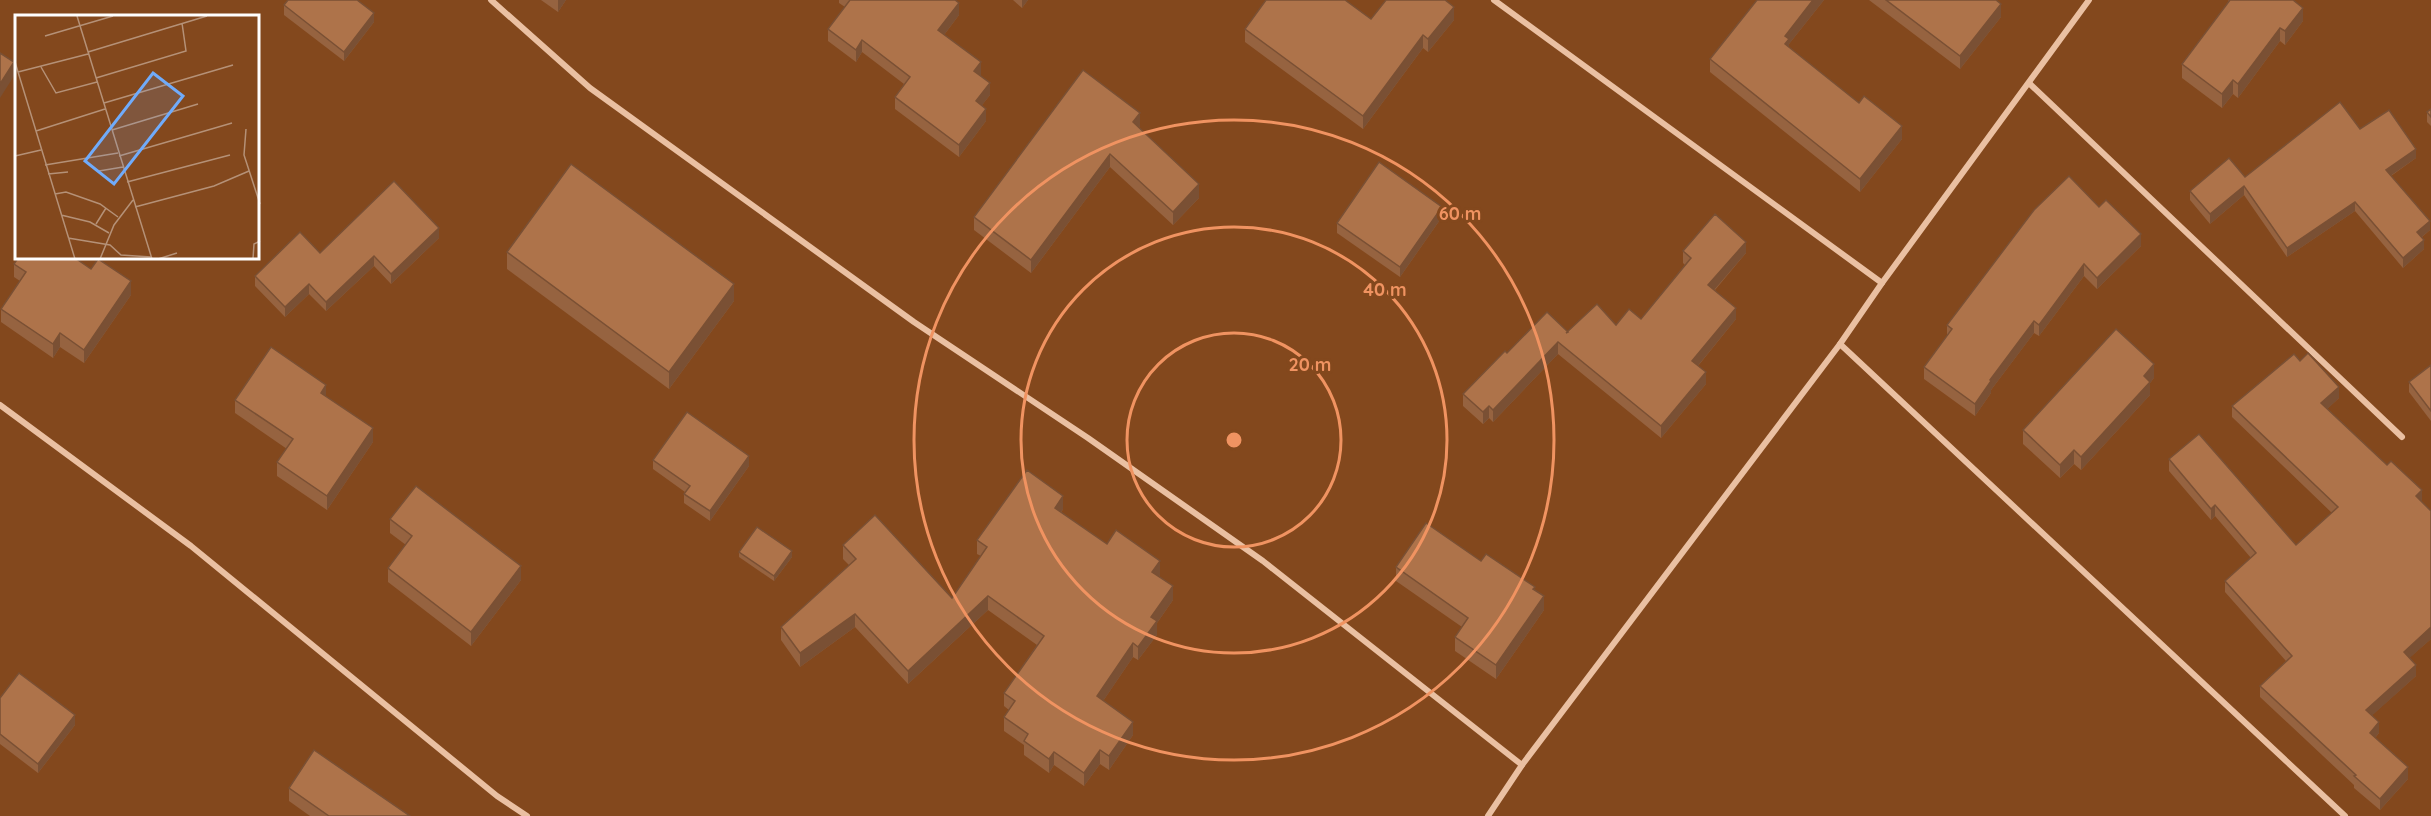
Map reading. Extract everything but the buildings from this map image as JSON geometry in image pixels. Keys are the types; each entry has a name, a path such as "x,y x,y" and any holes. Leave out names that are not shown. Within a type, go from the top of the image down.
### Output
{"street":[{"path":"491,0 590,88 914,322 1088,438 1263,561 1522,765"},
{"path":"1494,0 1882,283"},
{"path":"1488,816 1522,765 1840,344 2089,0"},
{"path":"2029,83 2402,437"},
{"path":"1840,344 2345,816"},
{"path":"0,405 191,546 497,796 527,816"}]}
